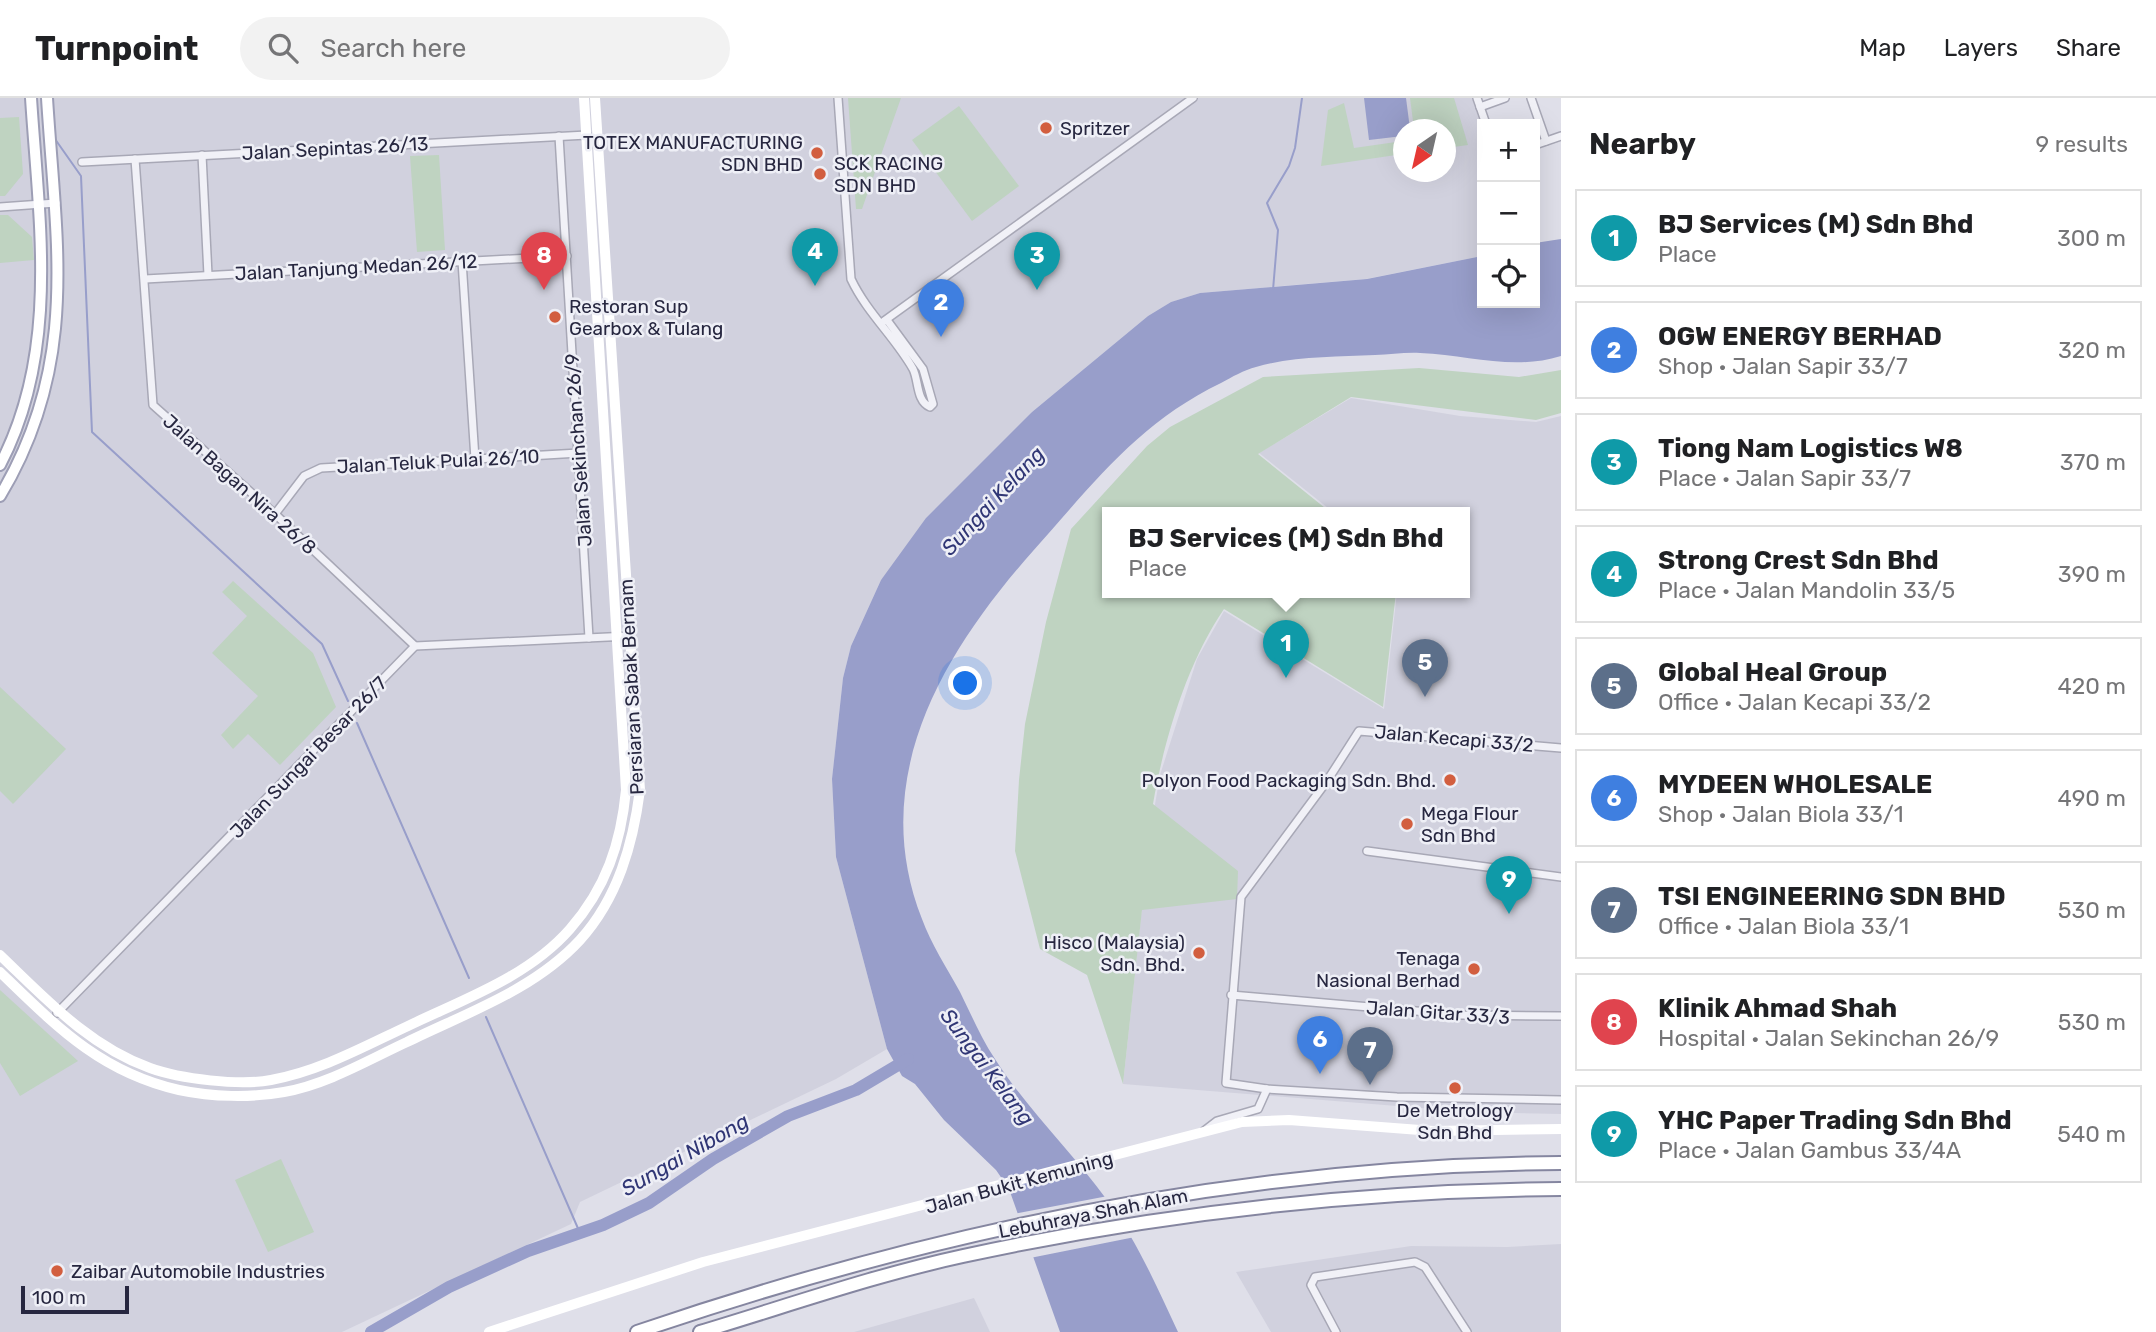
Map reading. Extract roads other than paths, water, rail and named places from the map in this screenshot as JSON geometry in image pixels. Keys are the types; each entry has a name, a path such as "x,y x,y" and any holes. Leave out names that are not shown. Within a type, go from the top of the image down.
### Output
{"highway":[{"name":"Lebuhraya Shah Alam","path":"637,1332 742,1296 954,1240 1165,1199 1302,1178 1561,1163"},
{"name":"Lebuhraya Shah Alam","path":"699,1332 961,1256 1164,1218 1440,1190 1561,1189"}],"main road":[{"path":"0,465 18,425 35,364 41,303 31,98"},
{"path":"0,496 32,434 49,373 59,297 56,203 47,98"}],"street":[{"name":"Persiaran Sabak Bernam","path":"0,955 59,1011 101,1046 152,1069 200,1078 268,1081 316,1070 524,968 569,931 591,902 609,871 623,826 626,790 584,98"},
{"name":"Persiaran Sabak Bernam","path":"0,972 50,1020 94,1056 141,1079 199,1093 286,1091 332,1077 522,986 580,940 603,909 620,875 635,829 640,790 595,98"},
{"path":"838,98 852,279 860,297 883,322 923,369 933,404 930,407 921,399 914,371 883,322"},
{"path":"1477,98 1484,119"},
{"path":"1480,107 1505,98"},
{"path":"1531,98 1546,141"},
{"path":"883,322 1190,99"},
{"name":"Jalan Sepintas 26/13","path":"82,162 587,135"},
{"name":"Jalan Sekinchan 26/9","path":"559,136 589,638"},
{"path":"1540,143 1561,136"},
{"path":"202,155 208,275"},
{"name":"Jalan Bagan Nira 26/8","path":"135,159 153,405 275,514 415,646"},
{"path":"0,207 56,203"},
{"name":"Jalan Tanjung Medan 26/12","path":"145,279 566,256"},
{"path":"462,261 475,459"},
{"name":"Jalan Teluk Pulai 26/10","path":"275,514 304,477 321,468 579,453"},
{"path":"415,646 629,635"},
{"name":"Jalan Sungai Besar 26/7","path":"50,1020 415,646"},
{"name":"Jalan Kecapi 33/2","path":"1267,1089 1226,1083 1241,897 1327,782 1359,731 1561,748"},
{"path":"1367,851 1561,877"},
{"name":"Jalan Gitar 33/3","path":"1231,995 1500,1017 1561,1016"},
{"path":"199,1093 200,1078"},
{"path":"1203,1131 1217,1121 1258,1109 1267,1089 1396,1097 1561,1100"},
{"name":"Jalan Bukit Kemuning","path":"489,1332 703,1262 1242,1122 1289,1120 1433,1131 1561,1129"},
{"path":"1336,1332 1311,1285 1315,1277 1415,1262 1425,1267 1467,1332"}],"water":[{"path":"1364,98 1406,98 1409,119 1393,119 1393,137 1369,140"},
{"name":"Sungai Kelang","path":"1561,239 1561,356 1508,362 1414,353 1285,361 1252,368 1192,399 1165,417 1118,457 1033,551 970,632 943,676 923,721 909,768 903,817 907,867 922,919 990,1051 1021,1095 1118,1216 1146,1264 1178,1332 1060,1332 1009,1189 996,1170 944,1120 915,1084 902,1076 887,1049 836,857 832,779 843,678 851,646 881,580 926,518 1032,412 1148,316 1171,302 1200,293 1367,279 1477,257 1477,308 1540,308 1540,242"}],"waterway":[{"path":"1273,290 1278,230 1267,203 1289,166 1295,148 1302,98"},
{"path":"55,139 81,176 92,432 322,644 348,701"},
{"path":"357,723 469,978"},
{"path":"486,1017 580,1233"},
{"name":"Sungai Nibong","path":"371,1332 449,1287 528,1251 603,1225 649,1203 713,1159 788,1116 856,1090 908,1059"}],"place":[{"name":"Spritzer","path":"1046,128"},
{"name":"TOTEX MANUFACTURING SDN BHD","path":"817,153"},
{"name":"SCK RACING SDN BHD","path":"820,174"},
{"name":"Strong Crest Sdn Bhd","path":"815,286"},
{"name":"Klinik Ahmad Shah","path":"544,290"},
{"name":"Tiong Nam Logistics W8","path":"1037,290"},
{"name":"Restoran Sup Gearbox & Tulang","path":"555,317"},
{"name":"OGW ENERGY BERHAD","path":"941,337"},
{"name":"BJ Services (M) Sdn Bhd","path":"1286,678"},
{"name":"Global Heal Group","path":"1425,697"},
{"name":"Polyon Food Packaging Sdn. Bhd.","path":"1450,780"},
{"name":"Mega Flour Sdn Bhd","path":"1407,824"},
{"name":"YHC Paper Trading Sdn Bhd","path":"1509,914"},
{"name":"Hisco (Malaysia) Sdn. Bhd.","path":"1199,953"},
{"name":"Tenaga Nasional Berhad","path":"1474,969"},
{"name":"MYDEEN WHOLESALE","path":"1320,1074"},
{"name":"TSI ENGINEERING SDN BHD","path":"1370,1085"},
{"name":"De Metrology Sdn Bhd","path":"1455,1088"},
{"name":"Zaibar Automobile Industries","path":"57,1271"}]}
